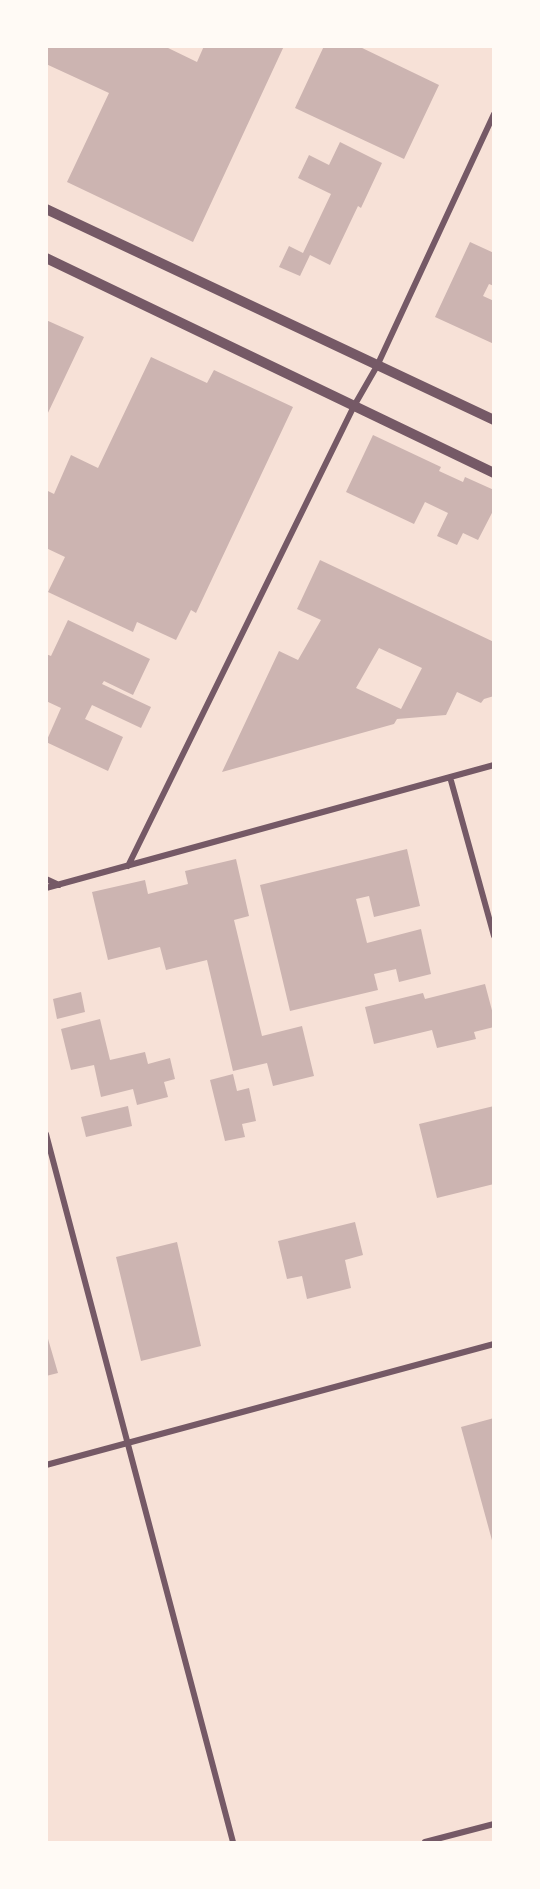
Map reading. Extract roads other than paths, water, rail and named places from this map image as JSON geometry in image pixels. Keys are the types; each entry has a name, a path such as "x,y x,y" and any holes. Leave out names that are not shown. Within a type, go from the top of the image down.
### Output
{"street":[{"path":"128,866 354,406 377,366 494,114"},
{"path":"46,210 494,420"},
{"path":"46,258 494,473"},
{"path":"46,888 494,765"},
{"path":"450,777 494,936"},
{"path":"46,879 59,885"},
{"path":"46,1134 233,1842"},
{"path":"46,1465 494,1344"},
{"path":"425,1842 494,1824"}]}
